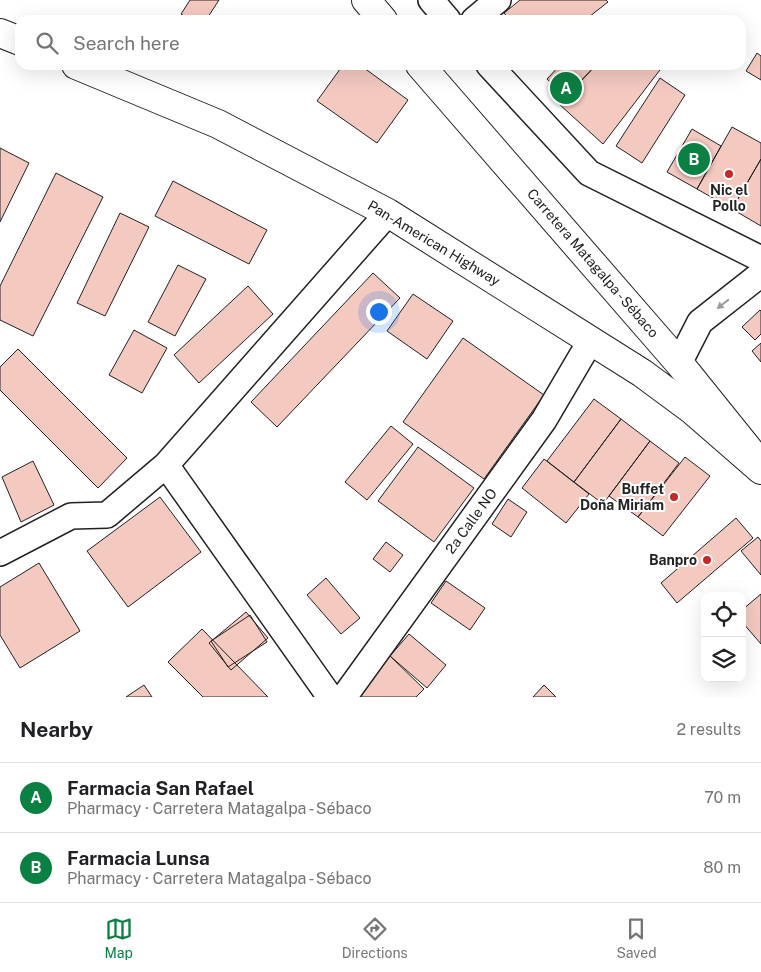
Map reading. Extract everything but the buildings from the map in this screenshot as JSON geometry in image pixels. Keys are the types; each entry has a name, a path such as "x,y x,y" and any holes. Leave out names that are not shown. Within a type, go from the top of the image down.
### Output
{"main road":[{"path":"366,0 379,15"},
{"path":"0,33 15,40"},
{"name":"Pan-American Highway","path":"88,70 218,124 388,213 642,373 692,410 761,470"},
{"name":"Carretera Matagalpa - Sébaco","path":"424,70 679,363 761,465"}],"street":[{"path":"431,0 444,15"},
{"path":"480,15 498,0"},
{"path":"493,70 589,173 761,259"},
{"path":"0,553 71,516 107,515 166,465 388,213"},
{"path":"679,363 700,322 761,274"},
{"name":"2a Calle NO","path":"344,697 544,420 591,340"},
{"path":"166,465 330,697"}],"place":[{"name":"Farmacia San Rafael","path":"566,88"},
{"name":"Farmacia Lunsa","path":"694,159"},
{"name":"Nic el Pollo","path":"729,174"},
{"name":"Buffet Doña Miriam","path":"674,497"},
{"name":"Banpro","path":"707,560"}]}
